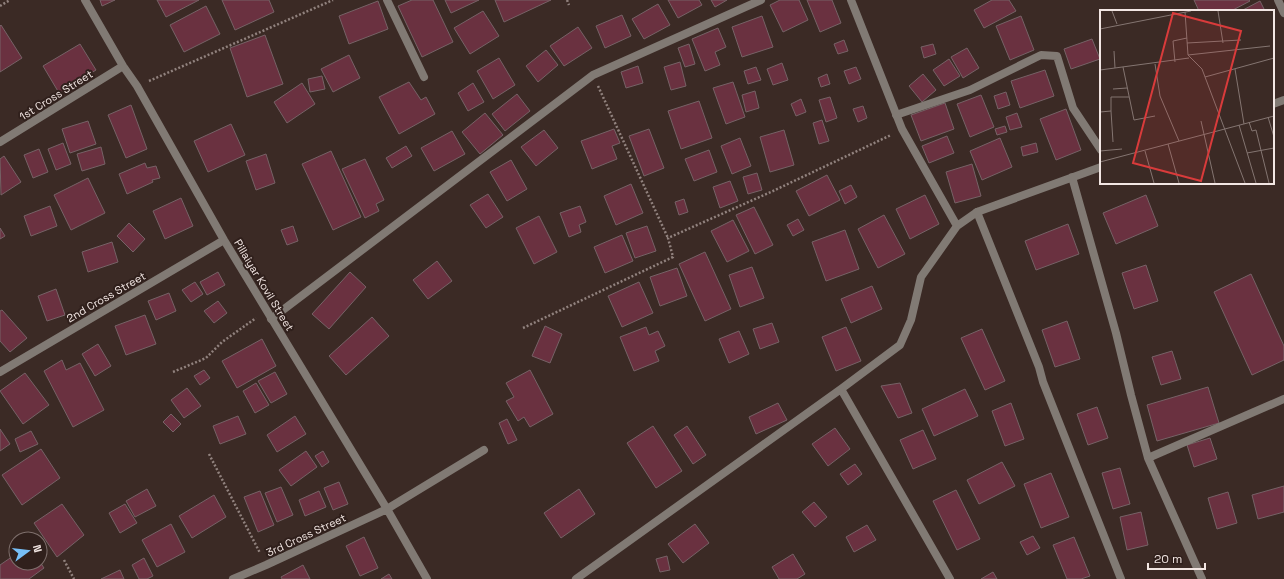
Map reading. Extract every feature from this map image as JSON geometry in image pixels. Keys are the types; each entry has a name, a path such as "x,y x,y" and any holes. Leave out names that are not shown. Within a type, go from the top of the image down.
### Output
{"street":[{"name":"Pillaiyar Kovil Street","path":"85,0 123,66 137,86 224,240 387,509 427,579"},
{"path":"387,0 424,77"},
{"path":"272,319 593,75 761,0"},
{"path":"851,0 902,129 957,226"},
{"path":"1278,0 1284,13"},
{"path":"896,115 970,90 1041,55 1058,56 1073,108 1100,148"},
{"name":"1st Cross Street","path":"0,142 123,66"},
{"path":"1274,104 1284,100"},
{"path":"576,579 841,390 900,344 911,320 921,277 957,226 977,212 1100,167"},
{"path":"1072,177 1116,332 1148,458 1202,579"},
{"path":"977,212 1121,579"},
{"name":"2nd Cross Street","path":"0,372 224,240"},
{"path":"841,390 950,579"},
{"path":"1148,458 1284,399"},
{"name":"3rd Cross Street","path":"233,579 387,509 484,450"}],"path":[{"path":"0,6 10,0"},
{"path":"137,86 334,0"},
{"path":"567,0 569,5"},
{"path":"523,328 673,257 668,238 593,75"},
{"path":"668,238 773,191 902,129"},
{"path":"172,372 206,358 222,342 266,310"},
{"path":"209,454 266,565"},
{"path":"64,560 74,579"}],"building":[{"path":"100,0 115,0 102,6"},
{"path":"157,0 199,0 166,17"},
{"path":"222,0 269,0 274,12 235,30"},
{"path":"412,0 433,0 453,42 422,57 398,6"},
{"path":"445,0 479,0 451,13"},
{"path":"495,0 551,0 504,22"},
{"path":"668,0 699,0 702,5 678,18"},
{"path":"711,0 727,0 715,7"},
{"path":"780,0 799,0 808,20 783,32 770,5"},
{"path":"807,0 832,0 841,23 820,32"},
{"path":"992,0 1009,0 1016,11 984,28 974,10"},
{"path":"1194,0 1250,1 1233,10 1199,10"},
{"path":"378,1 388,29 349,44 339,16"},
{"path":"1260,1 1264,10 1243,10"},
{"path":"658,4 670,25 644,39 632,19"},
{"path":"206,6 220,34 184,52 170,25"},
{"path":"483,11 499,36 470,54 454,28"},
{"path":"622,15 631,36 605,48 596,26"},
{"path":"762,16 773,47 742,57 732,27"},
{"path":"1021,16 1034,50 1010,60 996,26"},
{"path":"1,25 22,58 0,72 0,26"},
{"path":"578,27 592,48 564,66 550,46"},
{"path":"718,28 726,47 715,52 720,65 705,71 692,39"},
{"path":"265,35 283,84 247,97 230,48"},
{"path":"1092,39 1100,59 1071,69 1064,49"},
{"path":"844,40 848,51 838,54 834,44"},
{"path":"80,44 96,70 59,93 43,66"},
{"path":"689,44 695,64 685,67 678,48"},
{"path":"933,44 936,54 924,58 921,47"},
{"path":"967,48 979,68 963,78 951,57"},
{"path":"546,50 558,65 538,82 526,66"},
{"path":"349,55 360,78 333,92 321,69"},
{"path":"499,58 515,85 493,99 477,71"},
{"path":"949,59 960,76 944,86 933,70"},
{"path":"680,62 686,86 671,90 664,67"},
{"path":"782,63 788,80 773,85 767,69"},
{"path":"638,66 643,83 626,88 621,72"},
{"path":"756,67 761,80 748,84 744,71"},
{"path":"856,67 861,79 849,84 844,71"},
{"path":"1045,70 1054,96 1020,108 1011,81"},
{"path":"827,74 830,84 821,87 818,78"},
{"path":"923,74 936,90 922,102 909,86"},
{"path":"322,76 325,89 310,92 308,79"},
{"path":"409,82 421,100 426,97 435,114 399,134 379,97"},
{"path":"733,82 745,117 726,124 713,88"},
{"path":"302,83 315,104 287,123 274,102"},
{"path":"473,83 484,102 468,111 458,93"},
{"path":"755,91 759,108 746,112 742,95"},
{"path":"1006,92 1010,105 998,109 994,96"},
{"path":"517,94 530,111 505,131 492,114"},
{"path":"981,95 994,127 970,137 957,104"},
{"path":"830,97 837,118 826,122 819,100"},
{"path":"801,99 806,112 796,116 791,104"},
{"path":"699,101 712,138 681,149 668,111"},
{"path":"945,103 954,129 921,141 911,115"},
{"path":"131,105 147,149 126,158 108,115"},
{"path":"863,106 867,118 858,122 853,109"},
{"path":"1066,109 1081,150 1056,160 1040,119"},
{"path":"485,113 503,135 480,154 462,132"},
{"path":"1017,113 1022,127 1010,130 1006,117"},
{"path":"822,120 829,141 819,144 813,123"},
{"path":"88,121 96,144 70,153 62,129"},
{"path":"231,124 245,155 208,172 194,141"},
{"path":"1005,126 1007,132 997,135 995,129"},
{"path":"614,129 620,143 612,146 617,159 592,169 581,141"},
{"path":"649,129 664,168 644,176 629,136"},
{"path":"544,130 558,148 536,166 521,147"},
{"path":"784,130 794,165 770,172 760,137"},
{"path":"452,131 465,154 434,171 421,148"},
{"path":"947,136 954,153 929,163 922,146"},
{"path":"740,138 751,166 732,174 721,146"},
{"path":"1000,138 1012,167 982,180 970,151"},
{"path":"63,143 71,164 56,170 48,149"},
{"path":"1036,143 1038,152 1023,156 1021,147"},
{"path":"406,146 412,156 392,168 386,158"},
{"path":"101,147 105,164 82,171 77,154"},
{"path":"39,149 48,172 33,178 24,155"},
{"path":"709,150 717,172 694,181 685,159"},
{"path":"331,151 361,217 333,230 302,164"},
{"path":"266,154 275,183 256,190 246,161"},
{"path":"4,156 21,182 1,195 0,159"},
{"path":"365,159 384,200 376,204 379,211 365,218 342,169"},
{"path":"511,160 527,189 507,201 490,172"},
{"path":"145,163 147,168 156,166 160,178 152,180 153,182 127,194 119,174"},
{"path":"972,164 981,196 955,203 946,172"},
{"path":"757,173 762,190 748,194 743,177"},
{"path":"827,175 840,200 809,216 796,191"},
{"path":"88,178 105,213 71,230 54,195"},
{"path":"730,181 738,201 720,208 713,187"},
{"path":"631,184 643,213 616,225 604,196"},
{"path":"851,185 857,197 845,204 839,191"},
{"path":"488,194 503,217 486,228 470,205"},
{"path":"925,195 939,224 910,239 896,209"},
{"path":"1146,195 1158,226 1116,244 1103,213"},
{"path":"181,198 193,226 165,239 153,211"},
{"path":"684,199 688,212 679,215 675,202"},
{"path":"50,206 57,226 31,236 24,216"},
{"path":"580,206 586,222 579,225 581,232 569,237 560,213"},
{"path":"754,207 773,245 755,254 736,215"},
{"path":"884,215 905,254 878,268 858,229"},
{"path":"539,216 557,252 534,264 516,228"},
{"path":"798,219 804,230 793,236 787,225"},
{"path":"733,220 749,251 727,262 711,231"},
{"path":"129,223 145,239 133,252 117,236"},
{"path":"1068,224 1079,254 1036,270 1025,241"},
{"path":"293,226 298,241 287,245 281,230"},
{"path":"647,226 656,251 635,258 626,233"},
{"path":"0,228 5,236 0,239"},
{"path":"845,230 859,269 826,281 812,242"},
{"path":"622,235 633,261 605,273 594,247"},
{"path":"112,242 118,262 88,272 82,252"},
{"path":"705,252 731,309 705,321 679,264"},
{"path":"437,261 452,281 428,299 413,280"},
{"path":"1146,265 1158,301 1134,309 1122,273"},
{"path":"752,267 764,298 740,307 729,275"},
{"path":"677,268 687,296 660,306 650,277"},
{"path":"218,272 225,285 207,295 200,282"},
{"path":"350,272 366,287 329,329 312,314"},
{"path":"1251,274 1284,346 1284,360 1252,375 1214,292"},
{"path":"195,282 203,294 191,302 182,290"},
{"path":"639,282 653,313 622,327 608,296"},
{"path":"872,286 882,309 851,323 841,299"},
{"path":"56,289 65,315 47,321 38,296"},
{"path":"169,293 176,311 156,320 148,301"},
{"path":"218,301 227,313 214,323 204,311"},
{"path":"2,310 27,338 10,352 0,341 0,311"},
{"path":"145,315 156,344 126,355 115,326"},
{"path":"372,317 389,336 346,375 329,356"},
{"path":"1067,321 1080,359 1055,367 1042,330"},
{"path":"772,323 779,342 760,349 753,329"},
{"path":"545,326 562,334 550,363 532,356"},
{"path":"646,327 649,335 658,331 665,346 655,351 659,361 634,371 620,337"},
{"path":"846,327 861,361 836,371 822,337"},
{"path":"982,329 1005,381 985,390 961,338"},
{"path":"739,331 749,354 729,363 719,339"},
{"path":"262,339 276,366 237,388 222,361"},
{"path":"98,344 111,366 95,376 82,354"},
{"path":"1172,351 1181,379 1161,385 1152,357"},
{"path":"62,360 66,370 80,363 104,410 73,427 44,371"},
{"path":"204,370 210,378 200,385 194,376"},
{"path":"530,370 553,414 530,427 524,417 518,421 506,401 514,397 506,383"},
{"path":"275,372 287,394 271,403 258,381"},
{"path":"25,373 49,405 23,424 0,391"},
{"path":"256,383 269,405 255,413 243,391"},
{"path":"900,383 912,413 898,418 881,386"},
{"path":"1208,387 1219,423 1157,441 1147,405"},
{"path":"187,388 201,406 184,418 171,400"},
{"path":"965,389 978,416 934,436 922,409"},
{"path":"778,403 787,420 756,434 749,417"},
{"path":"1011,403 1024,439 1005,446 992,411"},
{"path":"1097,407 1108,438 1088,445 1077,414"},
{"path":"171,414 181,424 173,432 163,422"},
{"path":"238,416 246,434 220,444 213,426"},
{"path":"295,416 306,434 277,452 267,435"},
{"path":"507,419 517,440 508,444 499,423"},
{"path":"653,426 682,471 656,488 627,443"},
{"path":"687,426 706,455 693,464 674,435"},
{"path":"835,428 850,449 828,466 812,444"},
{"path":"0,429 10,444 0,451"},
{"path":"923,430 936,459 913,469 900,440"},
{"path":"31,431 38,444 20,452 15,439"},
{"path":"1210,438 1217,459 1194,467 1187,445"},
{"path":"41,449 60,478 22,505 2,475"},
{"path":"306,451 317,467 291,486 279,470"},
{"path":"323,451 329,462 322,467 315,456"},
{"path":"1002,462 1015,486 979,504 967,480"},
{"path":"855,464 862,474 848,485 840,474"},
{"path":"1120,468 1130,504 1113,509 1102,473"},
{"path":"1051,473 1069,517 1041,528 1024,484"},
{"path":"339,482 348,504 333,510 324,488"},
{"path":"1284,486 1284,512 1258,519 1252,495"},
{"path":"281,487 293,515 277,522 265,493"},
{"path":"147,489 156,506 135,517 126,501"},
{"path":"579,489 595,514 561,538 544,513"},
{"path":"956,490 980,539 957,550 933,501"},
{"path":"260,491 274,525 258,532 244,497"},
{"path":"319,491 326,507 305,516 299,500"},
{"path":"1228,492 1237,523 1217,529 1208,498"},
{"path":"214,495 226,517 192,538 179,516"},
{"path":"814,502 827,517 815,527 802,512"},
{"path":"62,504 84,535 57,557 48,544 48,531 39,531 34,523"},
{"path":"125,504 137,523 120,533 109,513"},
{"path":"1141,512 1148,545 1127,550 1120,517"},
{"path":"171,524 185,552 157,567 142,540"},
{"path":"695,524 709,543 683,563 668,544"},
{"path":"867,525 876,540 854,552 846,537"},
{"path":"1033,536 1040,548 1027,555 1020,542"},
{"path":"364,537 378,568 360,576 346,546"},
{"path":"1074,537 1090,576 1081,579 1067,579 1053,545"},
{"path":"793,554 805,574 797,579 779,579 772,567"},
{"path":"667,556 670,570 660,572 656,559"},
{"path":"144,558 153,576 147,579 139,579 132,565"},
{"path":"8,560 8,571 40,571 29,579 0,579 0,565"},
{"path":"303,565 310,579 282,579 281,577"},
{"path":"120,570 124,579 101,579"},
{"path":"993,572 997,579 981,579"},
{"path":"389,574 392,579 381,579"}]}
